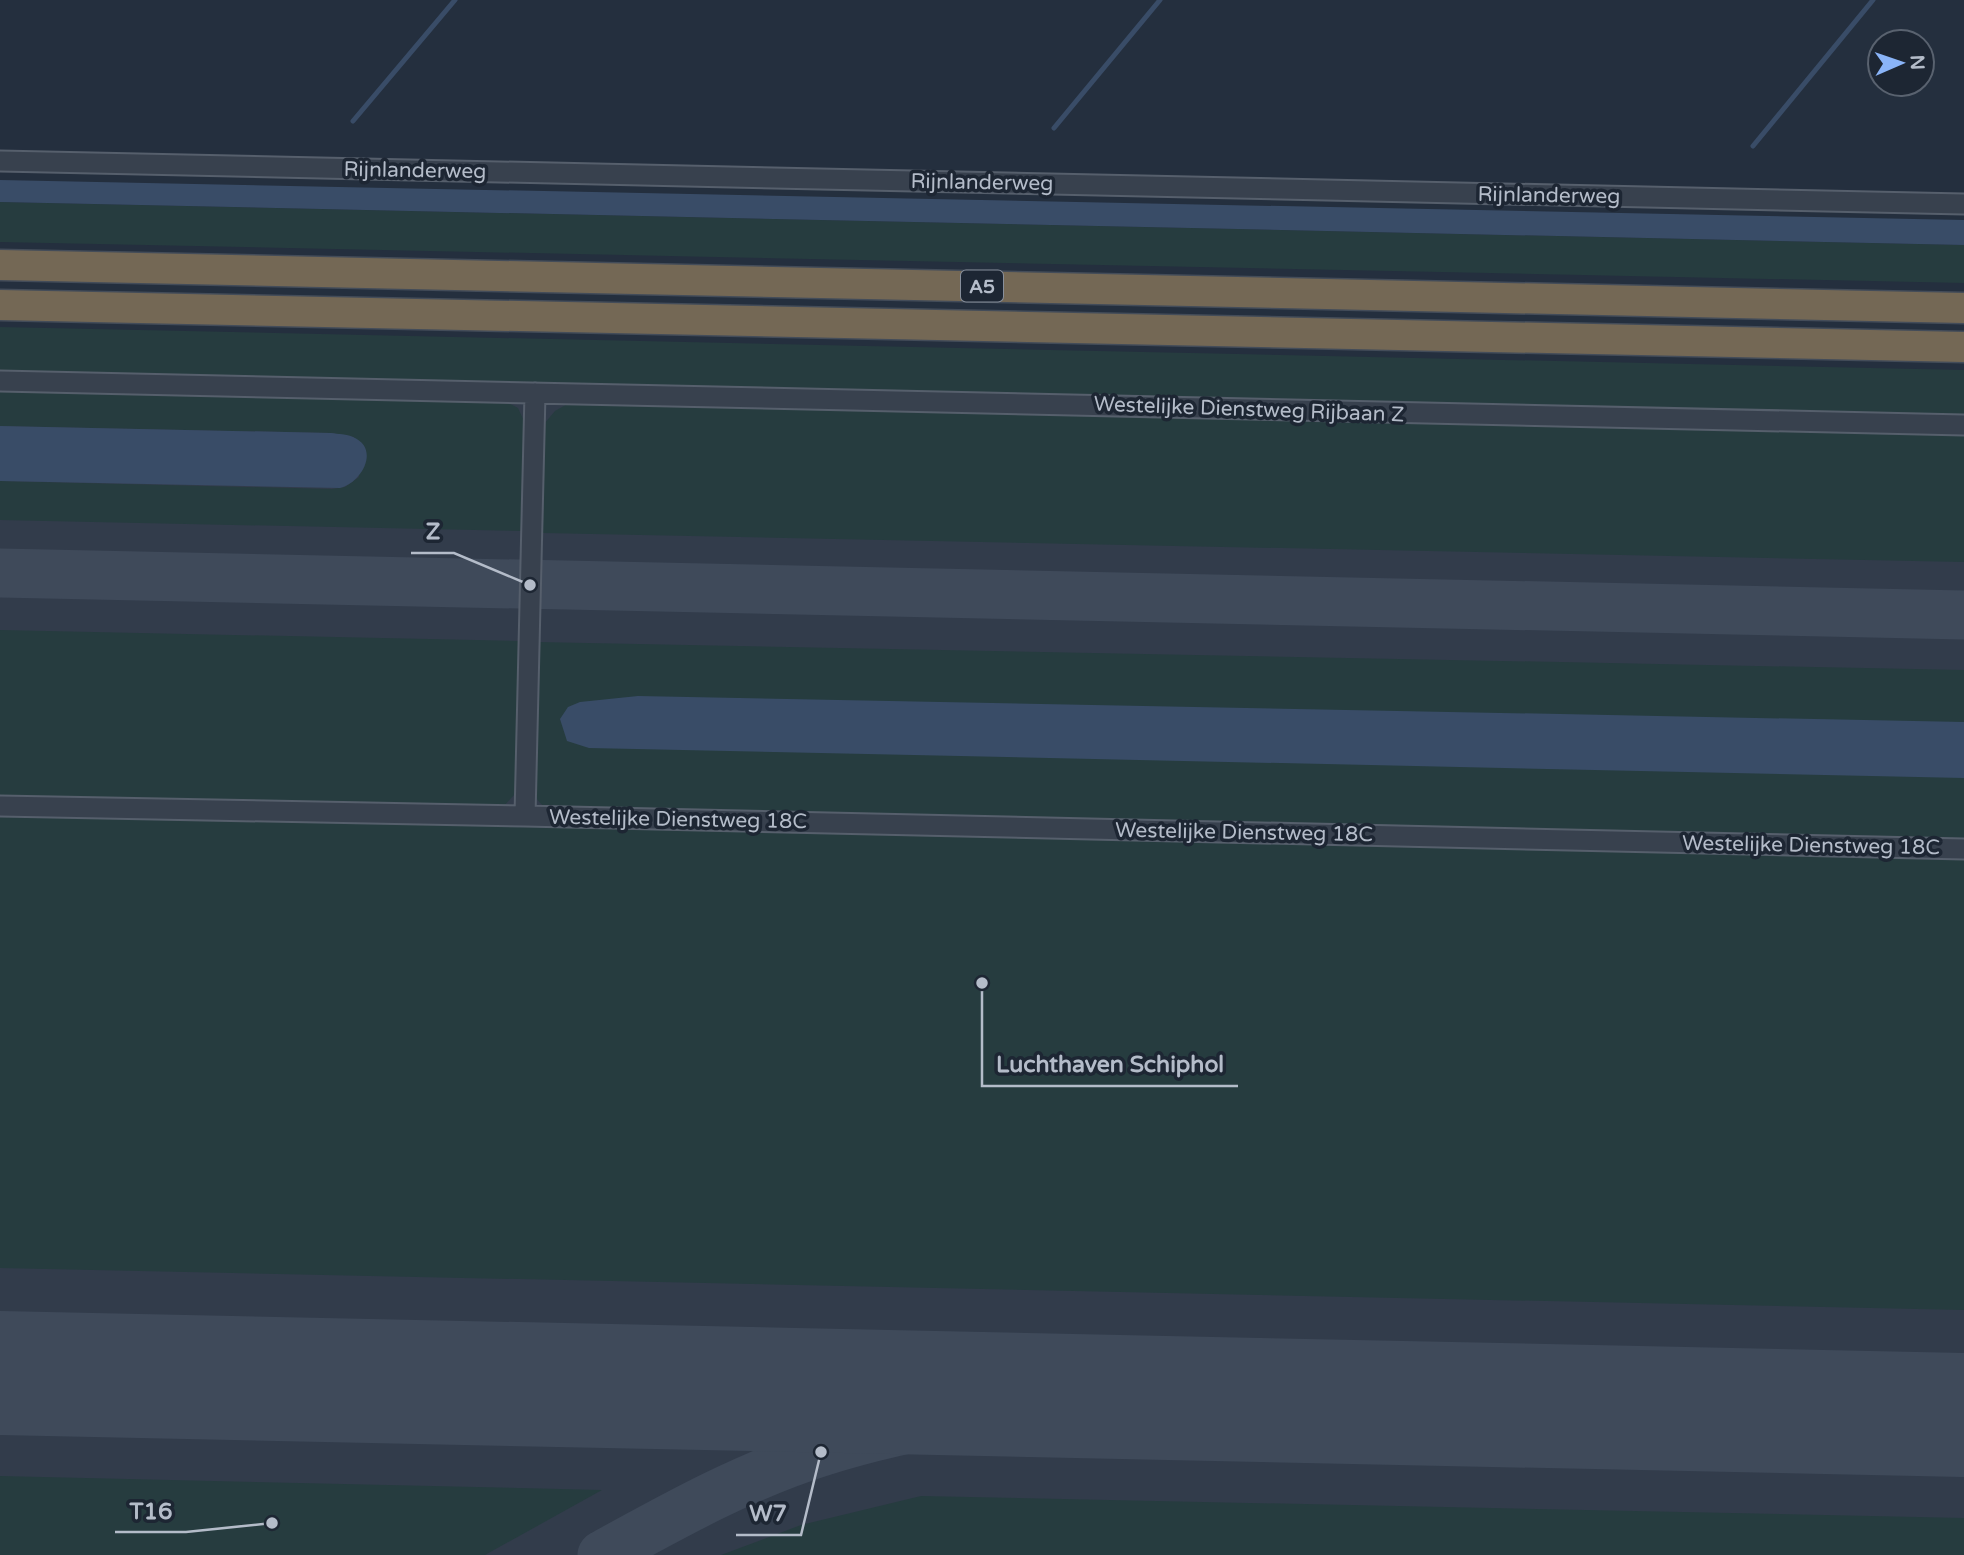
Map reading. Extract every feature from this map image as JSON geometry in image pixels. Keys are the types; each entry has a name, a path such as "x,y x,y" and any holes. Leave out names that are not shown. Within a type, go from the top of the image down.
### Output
{"highway":[{"name":"A5","path":"0,265 1964,308"},
{"name":"A5","path":"0,305 1964,347"}],"street":[{"name":"Rijnlanderweg","path":"0,161 1964,204"},
{"name":"Westelijke Dienstweg Rijbaan Z","path":"0,381 1964,425"},
{"name":"Westelijke Dienstweg 18C","path":"525,816 535,393"},
{"name":"Westelijke Dienstweg 18C","path":"0,806 1964,849"}],"shaded area":[{"path":"0,369 1964,411 1964,1555 0,1555"}],"green space":[{"path":"0,202 1964,245 1964,283 0,242"},
{"path":"0,327 1964,370 1964,415 0,373"},
{"path":"0,389 501,399 518,408 525,423 523,531 0,520 0,481 332,489 345,487 359,477 354,437 331,433 0,426"},
{"path":"569,403 1964,431 1964,562 543,533 544,424 555,411"},
{"path":"0,630 520,641 517,786 514,795 503,807 0,799"},
{"path":"537,642 1964,670 1964,838 554,810 540,803 533,789"},
{"path":"0,815 1964,855 1964,1310 0,1268"},
{"path":"0,1476 602,1490 485,1555 0,1555"},
{"path":"921,1496 1964,1518 1964,1555 721,1555 801,1525"}],"water":[{"path":"0,180 1964,220 1964,245 0,202"},
{"path":"0,426 331,433 351,436 361,442 367,457 355,480 340,488 0,481"},
{"path":"638,696 1964,722 1964,778 589,748 567,741 560,719 568,707 580,702"}],"waterway":[{"path":"353,121 455,0"},
{"path":"1054,128 1160,0"},
{"path":"1753,146 1873,0"}],"taxiway":[{"path":"0,573 1964,615"},
{"path":"602,1555 738,1484 824,1451 932,1424 1005,1411 1116,1397"}],"runway":[{"path":"0,1373 1964,1415"}],"place":[{"name":"Z","path":"530,585"},
{"name":"Luchthaven Schiphol","path":"982,983"},
{"name":"W7","path":"821,1452"},
{"name":"T16","path":"272,1523"}]}
